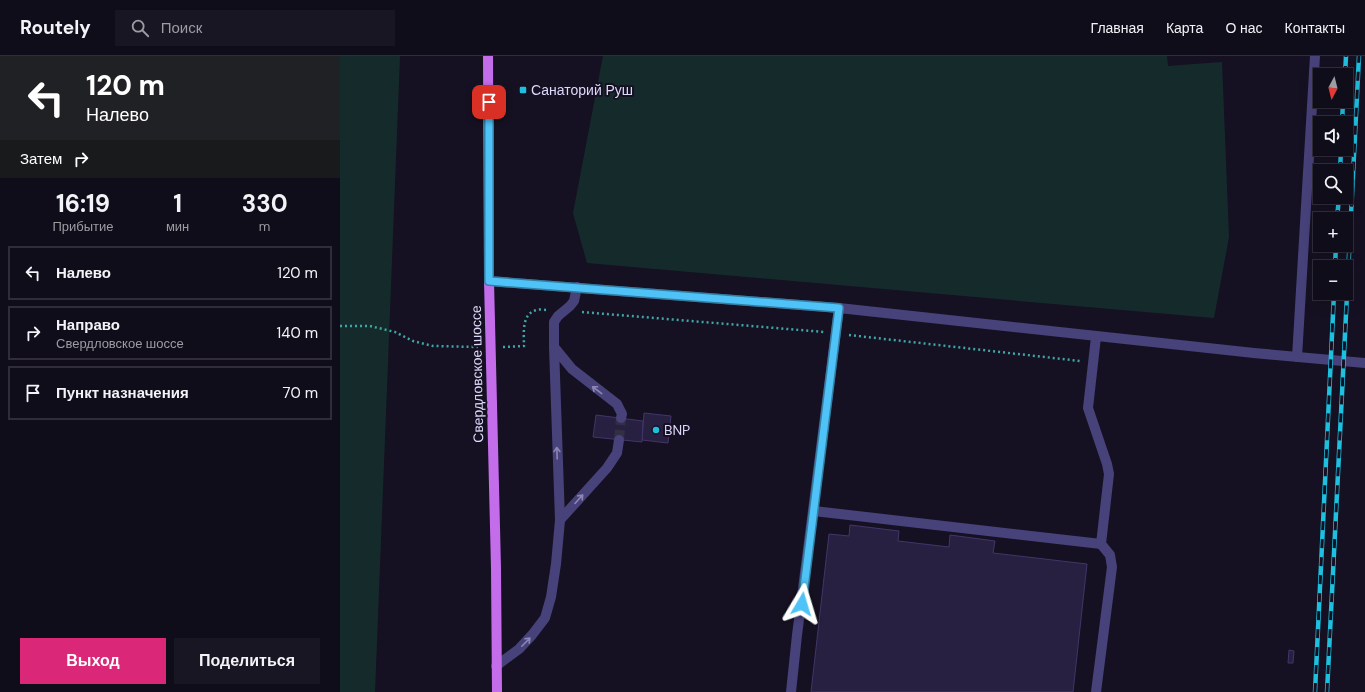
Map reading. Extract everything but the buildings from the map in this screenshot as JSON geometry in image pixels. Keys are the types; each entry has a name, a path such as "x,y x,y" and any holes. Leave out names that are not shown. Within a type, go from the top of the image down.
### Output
{"main road":[{"name":"Свердловское шоссе","path":"488,56 489,281 496,568 497,692"}],"street":[{"path":"1297,357 1315,56"},
{"path":"489,281 839,308 1096,337 1365,363"},
{"path":"496,666 519,648 532,635 545,618 551,597 560,520 554,322 558,316 566,311 574,300 577,287"},
{"path":"791,692 839,308"},
{"path":"1096,337 1088,408 1107,464 1108,474 1101,544"},
{"path":"554,347 572,369 617,404 622,414 622,418"},
{"path":"560,520 607,468 618,453 620,440"},
{"path":"814,511 1101,544 1110,555 1112,567 1096,692"}],"path":[{"path":"340,326 370,326 395,332 413,341 433,346 524,346 524,325 529,315 536,310 566,311 836,333 1094,362"}],"green space":[{"path":"340,56 400,56 375,692 340,692"},
{"path":"603,56 1167,56 1168,66 1222,62 1229,237 1214,318 587,263 573,213"}],"tunnel":[{"path":"619,440 621,418"}],"railway":[{"path":"1345,68 1346,56"},
{"path":"1327,692 1359,56"},
{"path":"1342,116 1343,108"},
{"path":"1340,164 1341,156"},
{"path":"1338,204 1338,212"},
{"path":"1335,260 1336,252"},
{"path":"1315,692 1334,300"}],"place":[{"name":"Санаторий Руш","path":"523,90"},
{"name":"BNP","path":"656,430"}],"route":[{"path":"489,102 489,281 839,308 802,604"}]}
